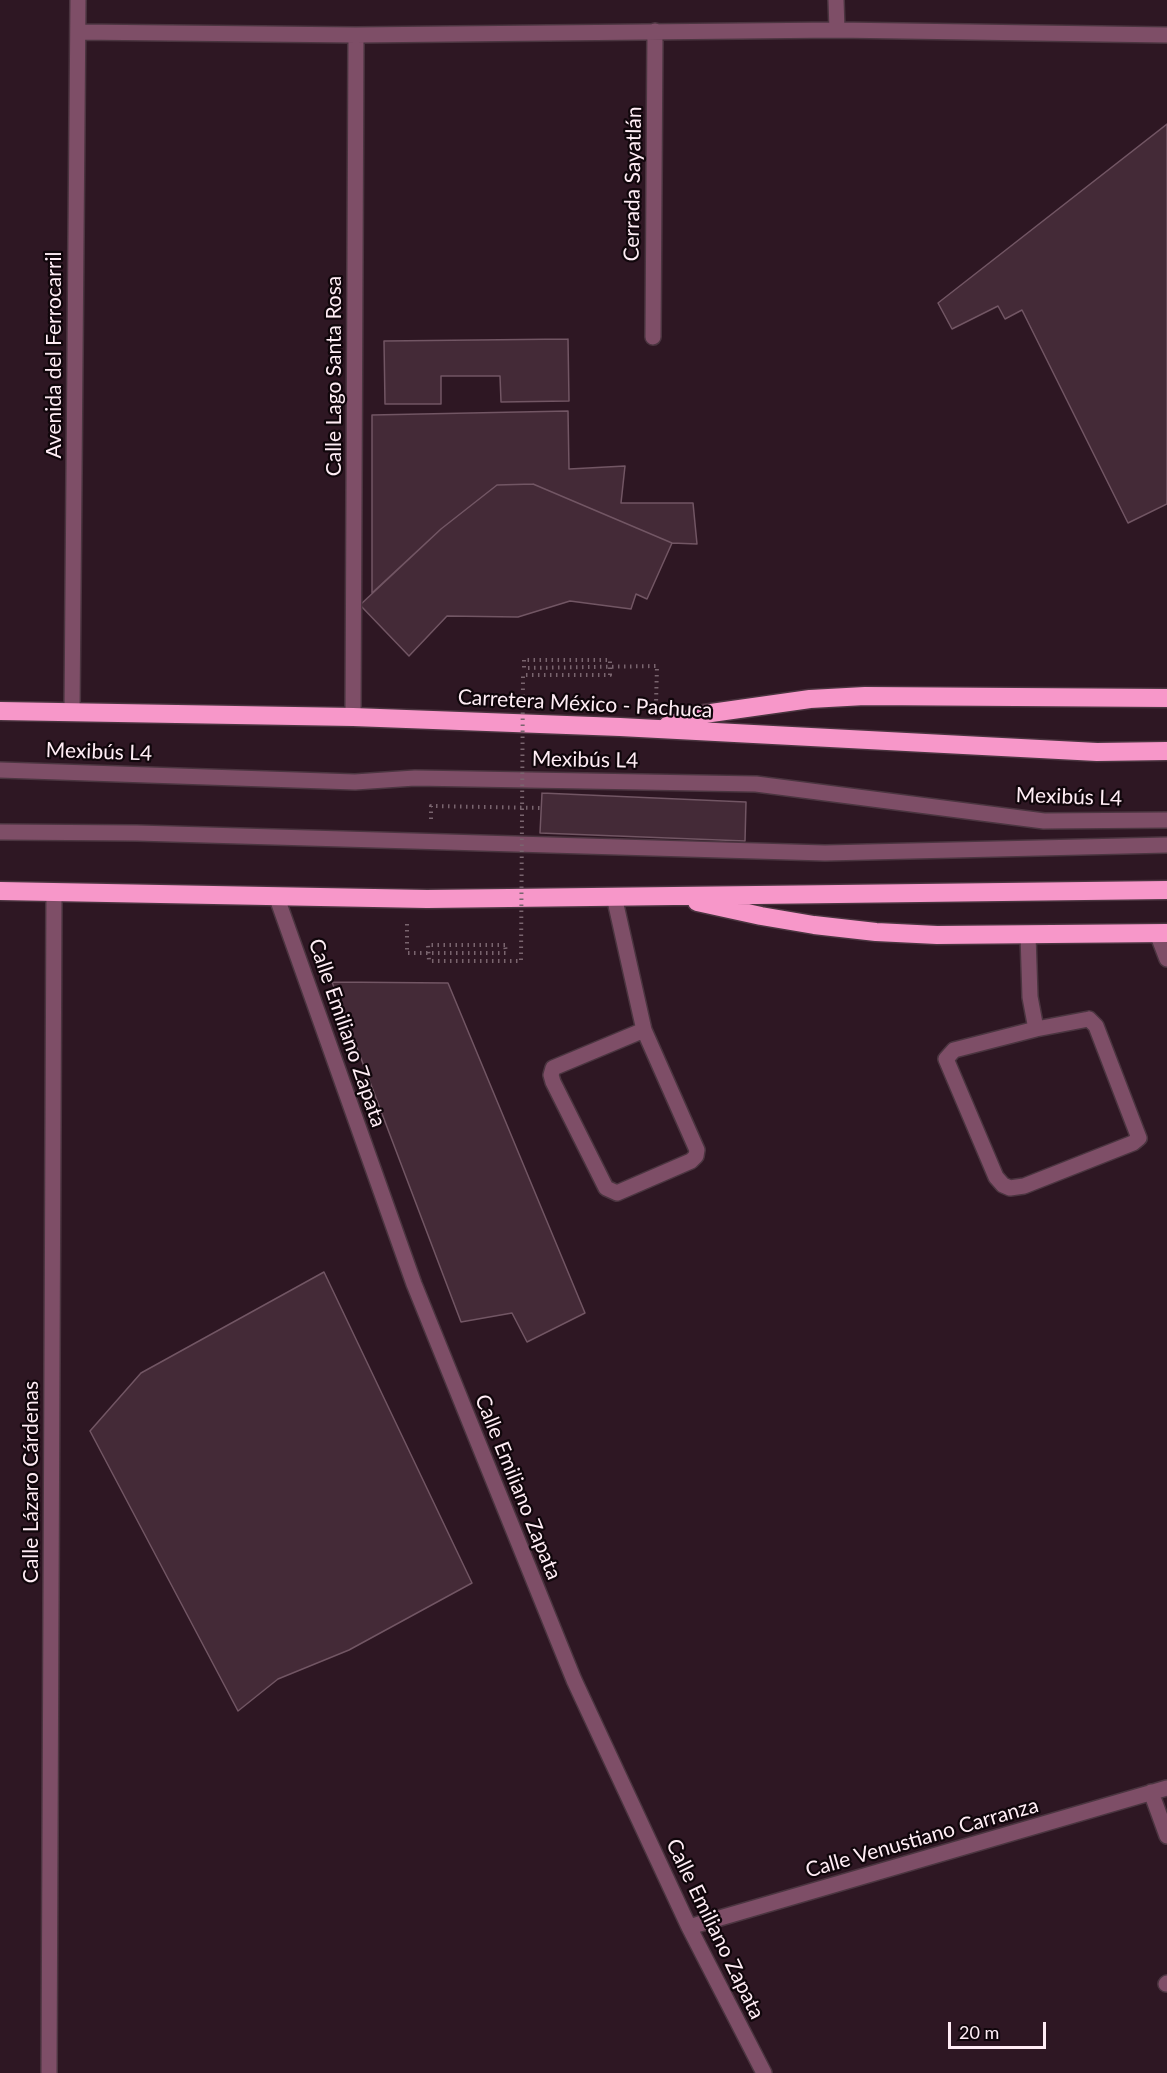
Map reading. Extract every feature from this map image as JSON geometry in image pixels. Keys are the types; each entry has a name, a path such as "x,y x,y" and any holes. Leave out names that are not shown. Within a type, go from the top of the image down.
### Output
{"highway":[{"path":"655,729 704,714 810,699 866,696 1167,698"},
{"name":"Carretera México - Pachuca","path":"0,711 353,717 655,729 1097,752 1167,751"},
{"path":"0,891 407,899 1167,890"},
{"path":"654,895 814,925 876,932 937,935 1162,933"}],"street":[{"name":"Avenida del Ferrocarril","path":"72,711 78,0"},
{"path":"836,0 837,30"},
{"path":"78,32 356,35 837,30 1167,35"},
{"name":"Cerrada Sayatlán","path":"653,337 655,31"},
{"name":"Calle Lago Santa Rosa","path":"353,717 356,35"},
{"name":"Mexibús L4","path":"0,770 355,782 415,778 756,784 1044,821 1167,820"},
{"path":"0,832 137,833 825,853 1167,845"},
{"name":"Calle Lázaro Cárdenas","path":"49,2073 54,892"},
{"path":"614,896 644,1030 697,1150 696,1156 691,1161 617,1193 606,1188 551,1075 553,1068 644,1030"},
{"name":"Calle Emiliano Zapata","path":"277,897 418,1295 574,1680 689,1927 765,2073"},
{"path":"1162,933 1167,959"},
{"path":"1028,934 1030,997 1036,1029"},
{"path":"1089,1019 1094,1022 1139,1138 1133,1143 1024,1186 1010,1188 1003,1185 996,1177 946,1059 954,1050 1036,1029 1089,1019"},
{"name":"Calle Venustiano Carranza","path":"689,1927 1167,1788"},
{"path":"1151,1792 1167,1836"}],"path":[{"path":"407,899 407,953 506,953 505,945 428,945 429,961 521,961 523,675 610,675 610,660 524,660 524,668 657,666 655,729"},
{"path":"431,820 431,806 541,808"}],"building":[{"path":"1167,124 1167,504 1128,523 1022,310 1005,319 998,306 952,329 938,303"},
{"path":"568,339 569,401 501,402 500,376 441,376 441,404 385,404 384,341"},
{"path":"568,411 569,469 625,466 621,503 693,503 697,544 672,543 533,484 497,485 441,529 372,593 372,415"},
{"path":"533,484 672,543 647,599 636,594 631,609 570,601 518,617 447,616 409,656 360,605 441,529 497,485"},
{"path":"542,793 746,802 745,841 540,833"},
{"path":"332,982 448,983 585,1313 527,1342 512,1313 461,1322"},
{"path":"324,1272 472,1583 349,1650 278,1679 238,1711 90,1431 141,1373"}]}
